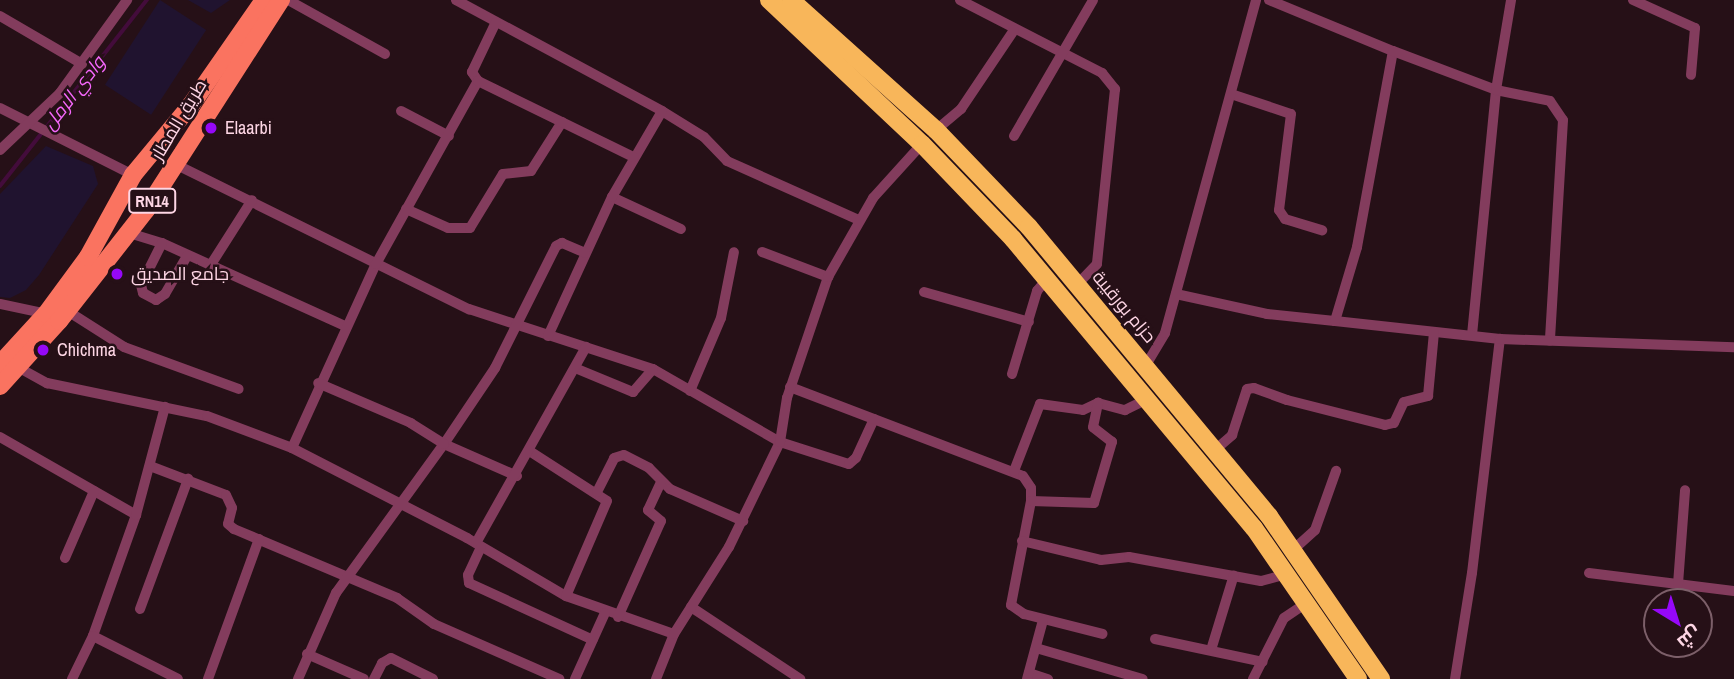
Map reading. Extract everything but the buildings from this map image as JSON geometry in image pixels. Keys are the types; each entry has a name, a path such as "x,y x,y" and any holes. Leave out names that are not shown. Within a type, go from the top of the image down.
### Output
{"highway":[{"path":"753,0 825,41"},
{"name":"حزام بورقيبة","path":"769,0 936,130 1078,284 1294,549 1381,679"},
{"name":"حزام بورقيبة","path":"791,0 825,41 1047,279 1148,399 1288,573 1358,679"},
{"path":"802,0 825,41"}],"main road":[{"name":"طريق المطار","path":"57,315 104,221 133,175 164,138 264,0"},
{"name":"طريق المطار","path":"0,386 8,363 57,315 126,236 180,158 281,0"},
{"path":"164,138 180,158"},
{"path":"104,221 126,236"}],"street":[{"path":"0,150 31,122 82,64 127,0"},
{"path":"288,0 384,54"},
{"path":"456,0 662,111 704,137 727,161 859,220"},
{"path":"960,0 1102,73 1115,89 1097,264 1078,284"},
{"path":"1014,136 1093,0"},
{"path":"1146,365 1165,333 1256,0"},
{"path":"1269,0 1496,90 1550,100 1563,120 1550,341"},
{"path":"1472,335 1496,90 1511,0"},
{"path":"1633,0 1695,28 1690,75"},
{"path":"0,16 82,64"},
{"path":"496,22 472,72 478,81 633,157"},
{"path":"936,130 968,102 1014,30"},
{"path":"1335,321 1357,247 1393,51"},
{"path":"292,448 318,383 376,264 450,136 478,81"},
{"path":"1231,94 1291,114 1279,211 1285,219 1322,230"},
{"path":"0,108 133,175"},
{"path":"401,111 450,136"},
{"path":"548,336 612,197 662,111"},
{"path":"406,209 448,228 470,228 503,174 531,170 562,122"},
{"path":"656,679 674,634 743,521 780,442 790,387 828,277 859,220 883,185 922,144"},
{"path":"180,158 253,201 376,264 514,325 653,369 780,442 849,464 874,419"},
{"path":"612,197 681,229"},
{"path":"210,266 253,201"},
{"path":"126,236 162,243 345,326"},
{"path":"162,243 141,285 143,293 156,300 165,295 187,256"},
{"path":"298,679 307,654 346,578 444,444 495,368 514,325 556,246 562,243 585,253"},
{"path":"690,391 721,318 734,252"},
{"path":"762,253 828,277"},
{"path":"1012,374 1037,291 1047,279"},
{"path":"924,292 1029,322"},
{"path":"1176,294 1267,314 1500,339 1734,347"},
{"path":"0,304 57,315 124,347 239,389"},
{"path":"1215,450 1232,435 1247,389 1254,387 1324,410 1385,425 1394,423 1404,402 1429,396 1434,332"},
{"path":"1455,679 1472,573 1500,339"},
{"path":"586,347 479,545 468,575 469,583 593,640"},
{"path":"8,363 47,383 206,416 292,448 401,502 566,596 605,613 674,634"},
{"path":"575,368 633,392 653,369"},
{"path":"318,383 411,423 444,444 517,476"},
{"path":"790,387 1014,471 1028,482 1031,501 1011,605 1043,620 1103,634"},
{"path":"1014,471 1040,404 1083,410 1098,403 1125,410 1148,399"},
{"path":"1031,501 1094,503 1112,442 1093,427 1098,403"},
{"path":"72,679 93,636 136,515 165,407"},
{"path":"0,437 136,515"},
{"path":"531,452 597,492 608,505 566,596"},
{"path":"597,492 618,455 649,468 661,482 743,521"},
{"path":"149,466 226,495 232,508 228,524 404,602 434,624 559,679"},
{"path":"1294,549 1315,530 1336,471"},
{"path":"140,609 188,479"},
{"path":"618,617 661,523 648,510 661,482"},
{"path":"1678,584 1685,490"},
{"path":"65,558 94,491"},
{"path":"208,679 259,539"},
{"path":"1022,541 1101,560 1129,557 1261,581 1288,573"},
{"path":"1589,573 1734,591"},
{"path":"1211,650 1234,575"},
{"path":"1253,679 1284,618 1308,602"},
{"path":"691,607 800,679"},
{"path":"575,679 605,613"},
{"path":"1043,620 1028,676 1048,679"},
{"path":"93,636 178,679"},
{"path":"1155,639 1263,662"},
{"path":"1036,648 1143,679"},
{"path":"307,654 363,679"},
{"path":"374,679 382,663 391,658 433,679"}],"shaded area":[{"path":"160,0 206,30 151,115 105,85"},
{"path":"188,0 230,0 211,13"},
{"path":"46,146 93,166 98,184 39,275 26,290 10,298 0,297 0,194"}],"waterway":[{"name":"وادي الرمل","path":"0,186 147,0"}],"place":[{"name":"Elaarbi","path":"211,128"},
{"name":"جامع الصديق","path":"117,274"},
{"name":"Chichma","path":"43,350"}]}
